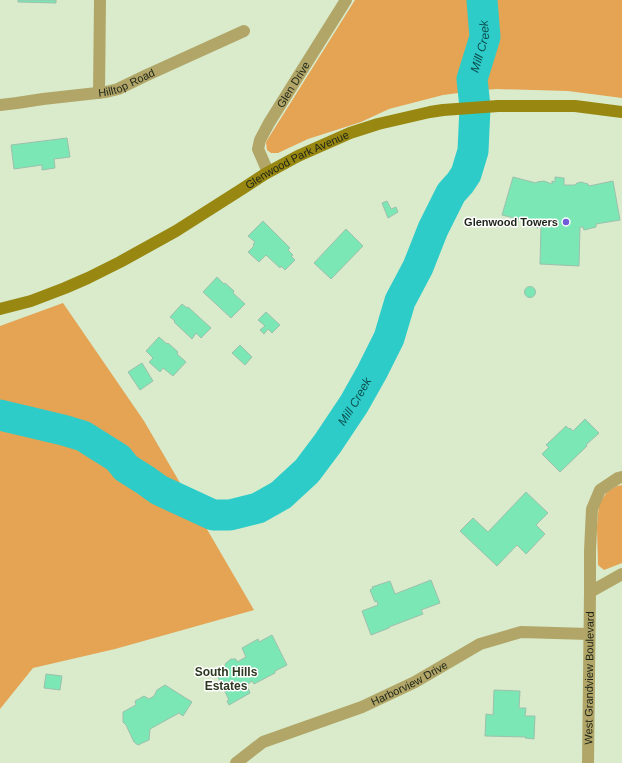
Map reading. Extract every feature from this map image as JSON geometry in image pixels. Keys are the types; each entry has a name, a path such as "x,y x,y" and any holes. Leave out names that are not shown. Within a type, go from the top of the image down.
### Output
{"main road":[{"name":"Glenwood Park Avenue","path":"0,309 65,288 120,262 176,231 268,172 298,156 378,124 443,110 498,106 575,106 622,112"}],"street":[{"path":"100,0 100,93"},
{"name":"Glen Drive","path":"268,172 258,149 260,140 269,123 346,0"},
{"name":"Hilltop Road","path":"0,105 100,93 118,89 244,31"},
{"name":"West Grandview Boulevard","path":"588,763 590,551 592,508 600,490 622,477"},
{"path":"590,592 622,574"},
{"name":"Harborview Drive","path":"236,763 263,742 362,707 415,682 480,644 521,632 589,634"}],"shaded area":[{"path":"355,0 622,0 622,98 568,91 496,89 443,95 389,109 361,122 308,139 278,153 271,153 267,150 266,142"},
{"path":"63,303 144,421 254,610 115,649 33,668 0,709 0,326"},
{"path":"622,485 622,563 604,570 598,565 597,526 599,504 607,492 617,486"}],"building":[{"path":"18,0 56,0 56,3 18,2"},
{"path":"67,138 70,157 54,159 55,168 42,170 42,165 14,169 11,145"},
{"name":"Glenwood Towers","path":"513,177 536,183 544,181 552,184 552,181 555,182 555,177 564,178 564,185 575,185 581,182 588,184 589,186 613,181 620,220 596,224 596,227 584,230 583,227 580,227 579,266 540,264 541,225 538,225 538,228 525,224 526,221 502,215"},
{"path":"387,201 391,209 396,207 398,212 388,218 382,203"},
{"path":"263,221 290,248 288,250 293,255 291,256 295,260 285,270 281,266 280,268 266,255 259,262 248,252 254,246 253,244 255,242 248,236"},
{"path":"346,229 363,246 331,279 314,263"},
{"path":"217,277 234,291 233,293 245,304 231,318 203,292"},
{"path":"530,286 534,288 536,292 534,296 530,298 526,296 524,292 526,288"},
{"path":"182,304 187,308 188,307 211,328 201,338 196,333 192,339 170,317"},
{"path":"266,312 280,325 272,333 268,329 264,334 260,330 265,326 258,320"},
{"path":"159,337 178,352 177,354 186,362 173,376 163,368 160,372 149,362 153,358 146,351"},
{"path":"240,345 252,357 245,365 232,353"},
{"path":"142,363 153,381 140,390 128,372"},
{"path":"585,419 599,433 560,472 542,454 549,447 546,445 566,426 573,431"},
{"path":"526,492 548,513 536,525 545,534 526,554 517,545 497,566 460,531 473,518 488,532"},
{"path":"431,580 440,603 421,610 423,614 371,635 362,611 378,605 377,601 375,602 370,590 373,588 372,587 390,581 395,594"},
{"path":"272,635 287,665 254,684 252,681 247,685 250,693 229,705 227,701 229,700 216,673 225,668 226,663 231,659 236,659 237,662 246,657 242,648 258,639 259,642"},
{"path":"46,674 62,676 60,690 44,688"},
{"path":"165,685 192,702 183,716 179,713 150,729 149,740 138,745 134,742 123,722 123,712 136,705 135,701 144,696 149,699 154,696 157,690"},
{"path":"494,690 520,691 519,708 526,708 525,716 535,716 534,739 525,738 526,737 485,736 486,714 493,715"}],"waterway":[{"name":"Mill Creek","path":"0,415 83,436 118,458 126,468 159,490 213,515 230,515 258,508 281,495 307,471 354,404 389,338 400,301 418,267 433,229 451,193 466,174 473,151 475,107 472,79 485,37 482,0"}],"place":[{"name":"Glenwood Towers","path":"566,222"}],"district":[{"name":"South Hills Estates","path":"226,679"}]}
